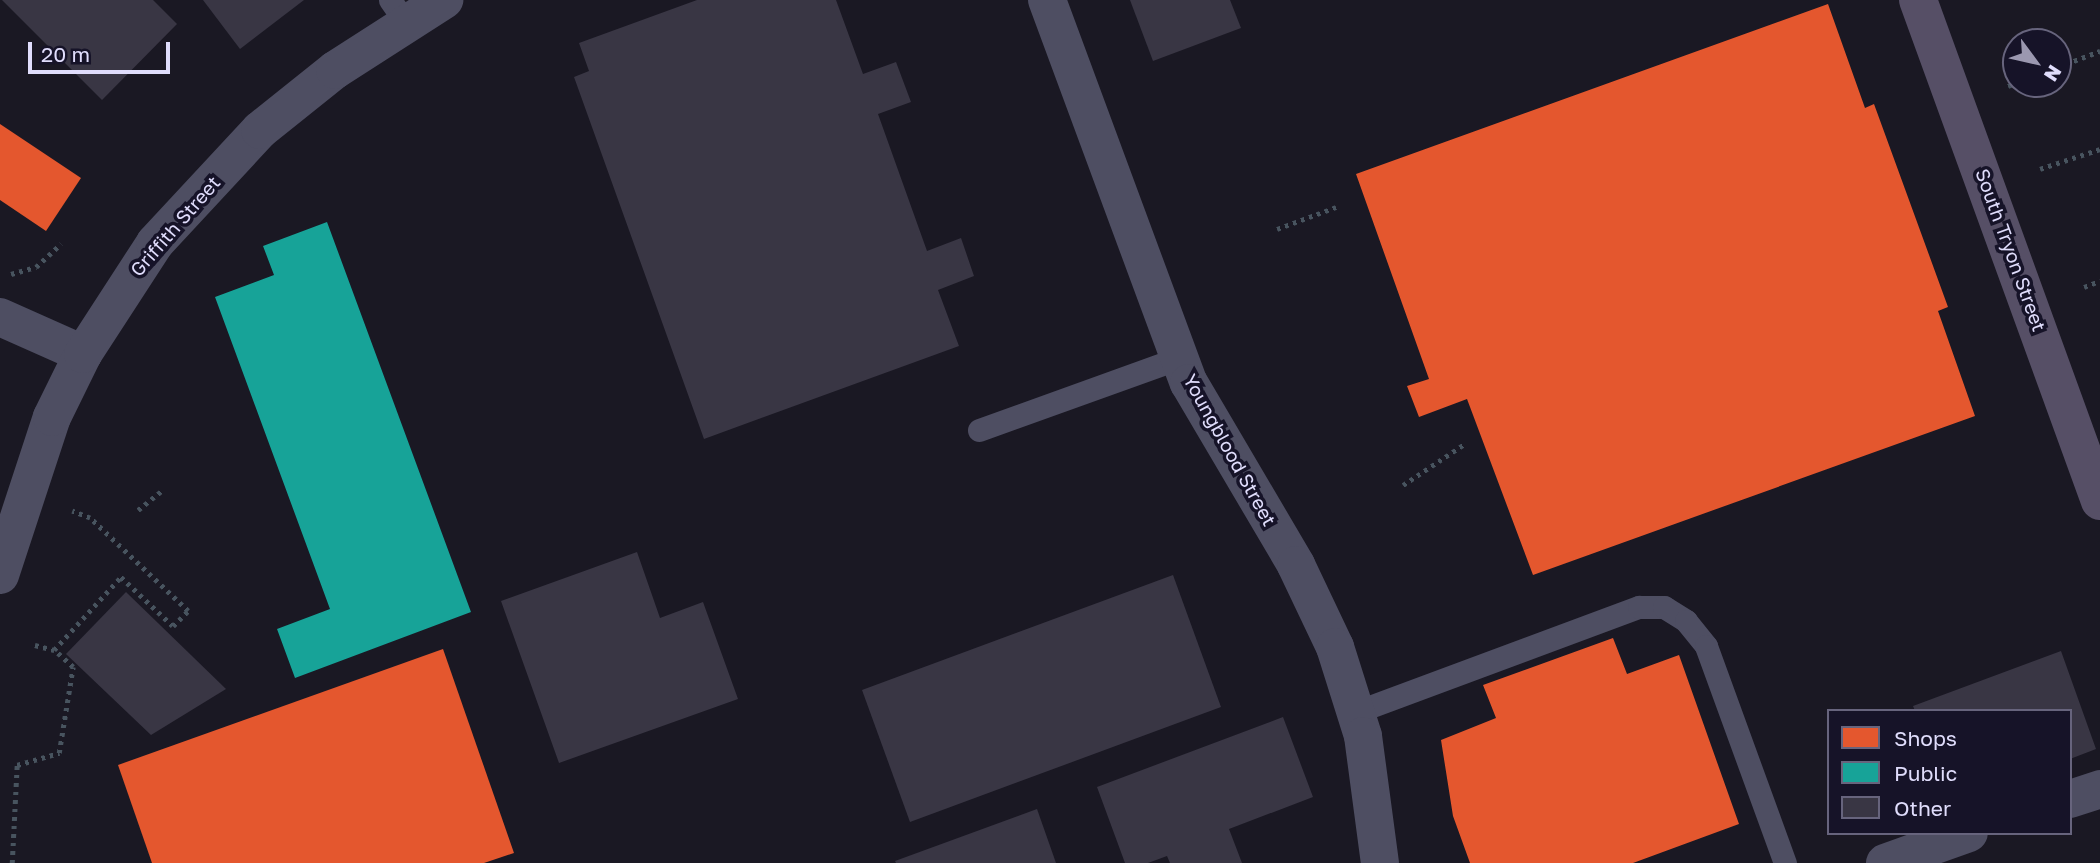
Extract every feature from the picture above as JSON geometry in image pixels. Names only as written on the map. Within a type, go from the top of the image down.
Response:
[{"type":"main road","name":"South Tryon Street","points":[[1917,0],[2093,460],[2100,501]]},
{"type":"street","name":"Griffith Street","points":[[0,575],[41,448],[83,354],[155,243],[260,130],[335,70],[398,12],[444,0]]},
{"type":"street","name":"Youngblood Street","points":[[1046,0],[1179,358],[1216,432],[1296,565],[1335,647],[1356,712],[1371,781],[1380,863]]},
{"type":"street","points":[[0,317],[83,354]]},
{"type":"street","points":[[2072,798],[2100,789]]},
{"type":"street","points":[[1885,863],[1963,835]]},
{"type":"lane","points":[[979,430],[1179,358]]},
{"type":"lane","points":[[1356,712],[1639,607],[1664,607],[1686,621],[1706,646],[1786,863]]},
{"type":"path","points":[[2072,62],[2100,51]]},
{"type":"path","points":[[2040,169],[2100,149]]},
{"type":"path","points":[[1277,229],[1336,207]]},
{"type":"path","points":[[0,271],[13,274],[36,267],[61,244]]},
{"type":"path","points":[[2084,287],[2100,281]]},
{"type":"path","points":[[1402,485],[1463,445]]},
{"type":"path","points":[[138,510],[164,489]]},
{"type":"path","points":[[54,650],[121,577],[173,626],[188,611],[90,518],[72,510]]},
{"type":"path","points":[[12,863],[17,765],[59,753],[73,667],[54,650],[35,645]]},
{"type":"building: Shops","points":[[1828,4],[1865,108],[1874,104],[1948,307],[1938,311],[1975,416],[1533,575],[1467,399],[1419,417],[1407,386],[1429,379],[1356,174]]},
{"type":"building: Shops","points":[[0,124],[81,178],[46,231],[0,200]]},
{"type":"building: Shops","points":[[1613,638],[1627,674],[1679,655],[1739,824],[1633,863],[1470,863],[1453,816],[1441,740],[1496,718],[1483,685]]},
{"type":"building: Shops","points":[[443,649],[514,853],[484,863],[152,863],[118,765]]},
{"type":"building: Public","points":[[327,222],[471,612],[295,678],[277,629],[330,609],[215,297],[274,275],[263,246]]},
{"type":"building: Other","points":[[2,0],[153,0],[177,24],[102,100]]},
{"type":"building: Other","points":[[203,0],[304,0],[240,49]]},
{"type":"building: Other","points":[[697,0],[836,0],[863,74],[896,62],[911,102],[878,114],[927,251],[961,238],[974,276],[938,290],[959,346],[704,439],[574,77],[589,71],[579,43]]},
{"type":"building: Other","points":[[1130,0],[1230,0],[1241,28],[1153,61]]},
{"type":"building: Other","points":[[637,552],[660,618],[703,602],[738,699],[559,763],[501,601]]},
{"type":"building: Other","points":[[1173,575],[1221,707],[910,822],[862,690]]},
{"type":"building: Other","points":[[126,592],[226,689],[151,735],[66,654]]},
{"type":"building: Other","points":[[2061,651],[2096,749],[2072,758],[2072,709],[1914,709],[1913,706]]},
{"type":"building: Other","points":[[1283,717],[1313,797],[1229,829],[1242,863],[1170,863],[1167,856],[1148,863],[1125,863],[1097,787]]},
{"type":"building: Other","points":[[1037,809],[1056,863],[895,861]]}]
